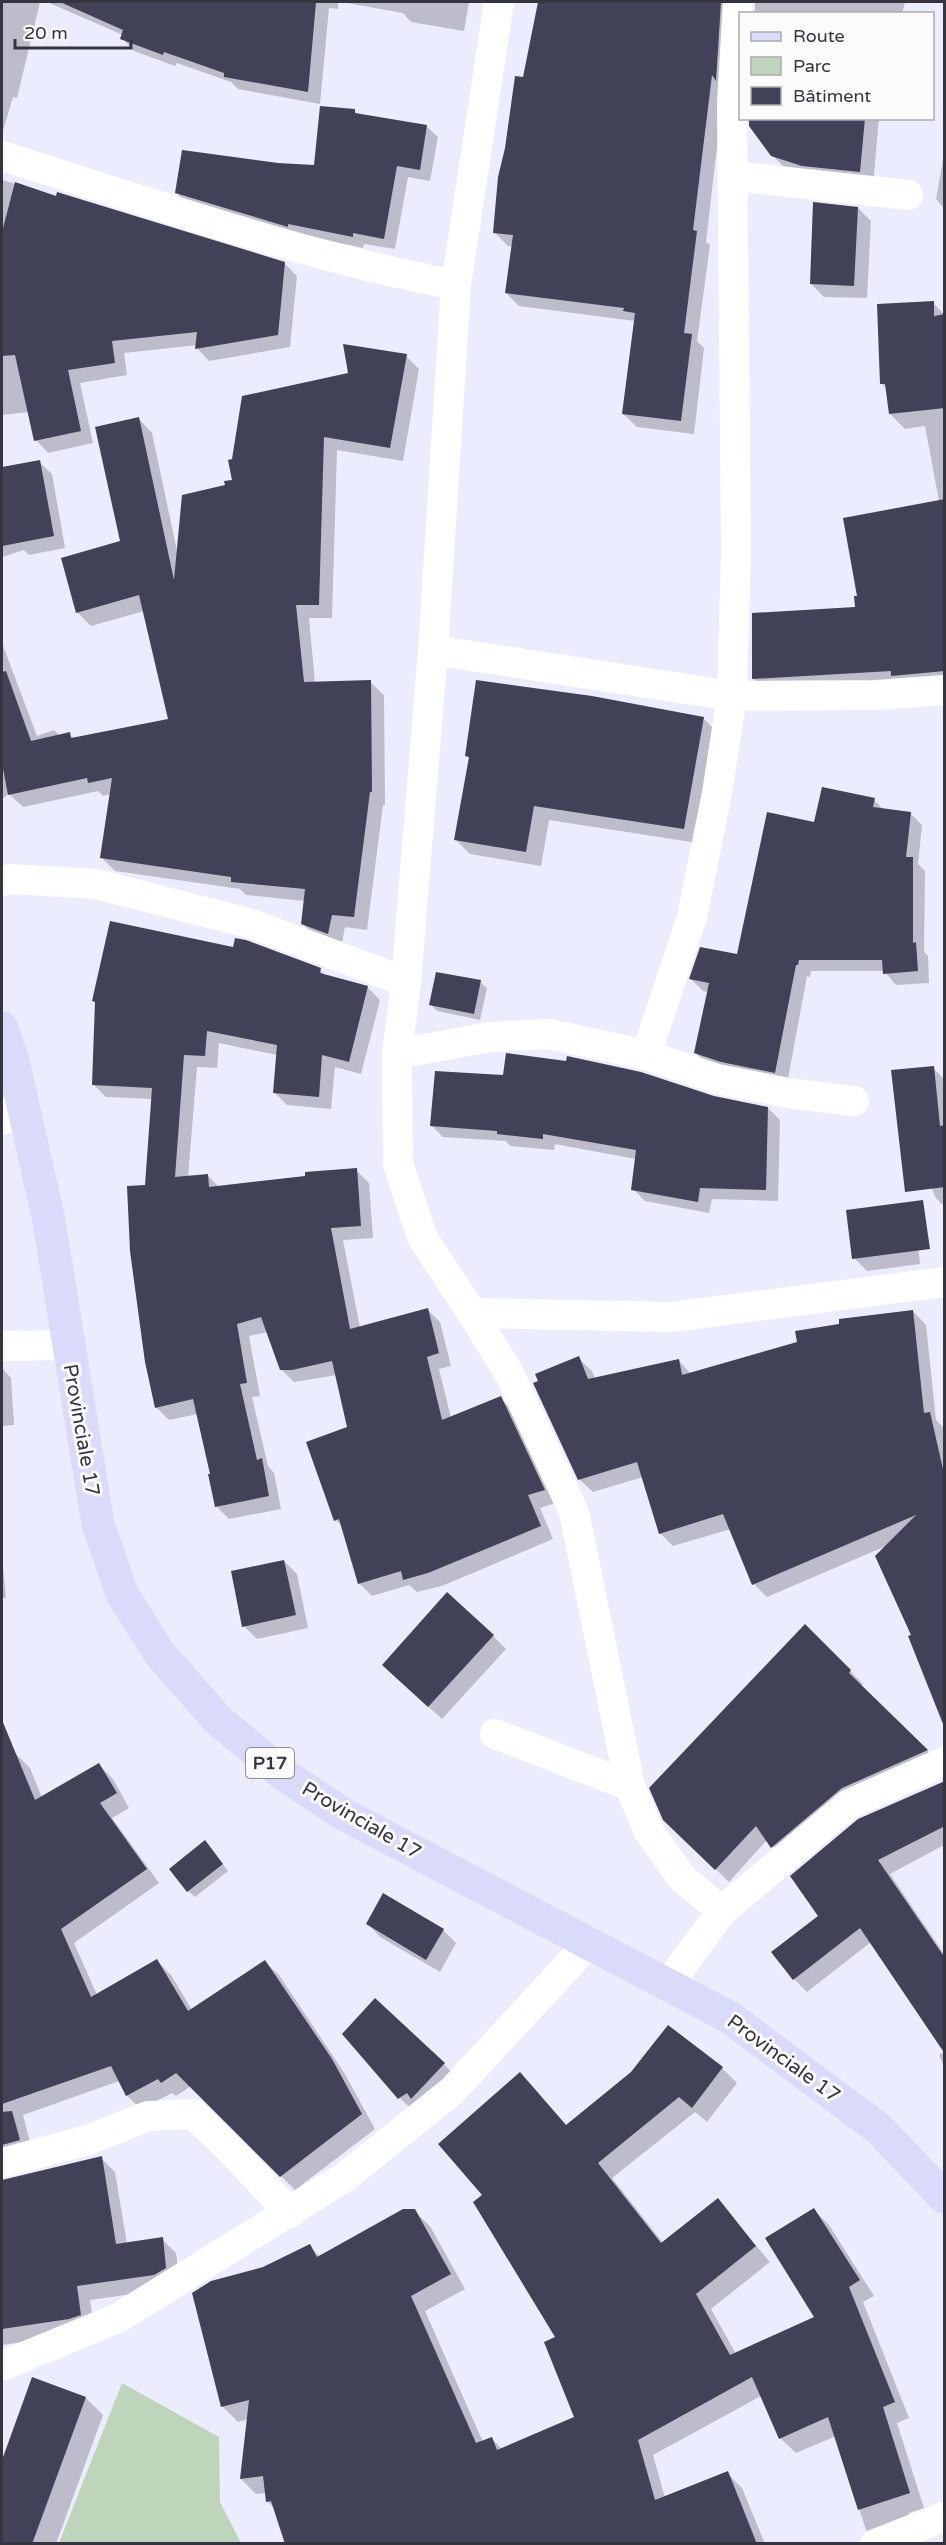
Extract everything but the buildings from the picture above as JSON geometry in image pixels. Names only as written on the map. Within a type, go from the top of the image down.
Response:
[{"type":"main road","name":"Provinciale 17","points":[[2,1028],[13,1061],[12,1111],[48,1216],[98,1524],[122,1594],[160,1654],[218,1720],[283,1774],[362,1824],[669,1983],[729,2017],[878,2128],[945,2197]]},
{"type":"street","points":[[499,2],[456,285],[433,651],[406,982],[397,1054],[398,1162],[422,1238],[510,1375],[574,1512],[630,1786],[648,1830],[682,1878],[722,1911]]},
{"type":"street","points":[[645,1055],[692,917],[717,793],[732,696],[736,553],[732,102],[738,2]]},
{"type":"street","points":[[2,156],[213,223],[406,276],[456,285]]},
{"type":"street","points":[[733,176],[908,195]]},
{"type":"street","points":[[433,651],[732,696],[876,696],[945,690]]},
{"type":"street","points":[[2,881],[11,879],[96,884],[252,924],[406,982]]},
{"type":"street","points":[[397,1054],[490,1037],[549,1034],[645,1055],[717,1079],[794,1094],[854,1101]]},
{"type":"street","points":[[472,1313],[671,1317],[945,1282]]},
{"type":"street","points":[[2,1346],[68,1345]]},
{"type":"street","points":[[495,1734],[630,1786]]},
{"type":"street","points":[[669,1983],[722,1911],[849,1804],[945,1762]]},
{"type":"street","points":[[2,2366],[118,2318],[345,2177],[452,2091],[590,1942]]},
{"type":"street","points":[[2,2163],[88,2140],[148,2116],[193,2114],[230,2149],[290,2213]]},
{"type":"street","points":[[875,2544],[945,2517]]},
{"type":"green space","points":[[122,2383],[219,2437],[220,2502],[241,2543],[59,2543]]}]
